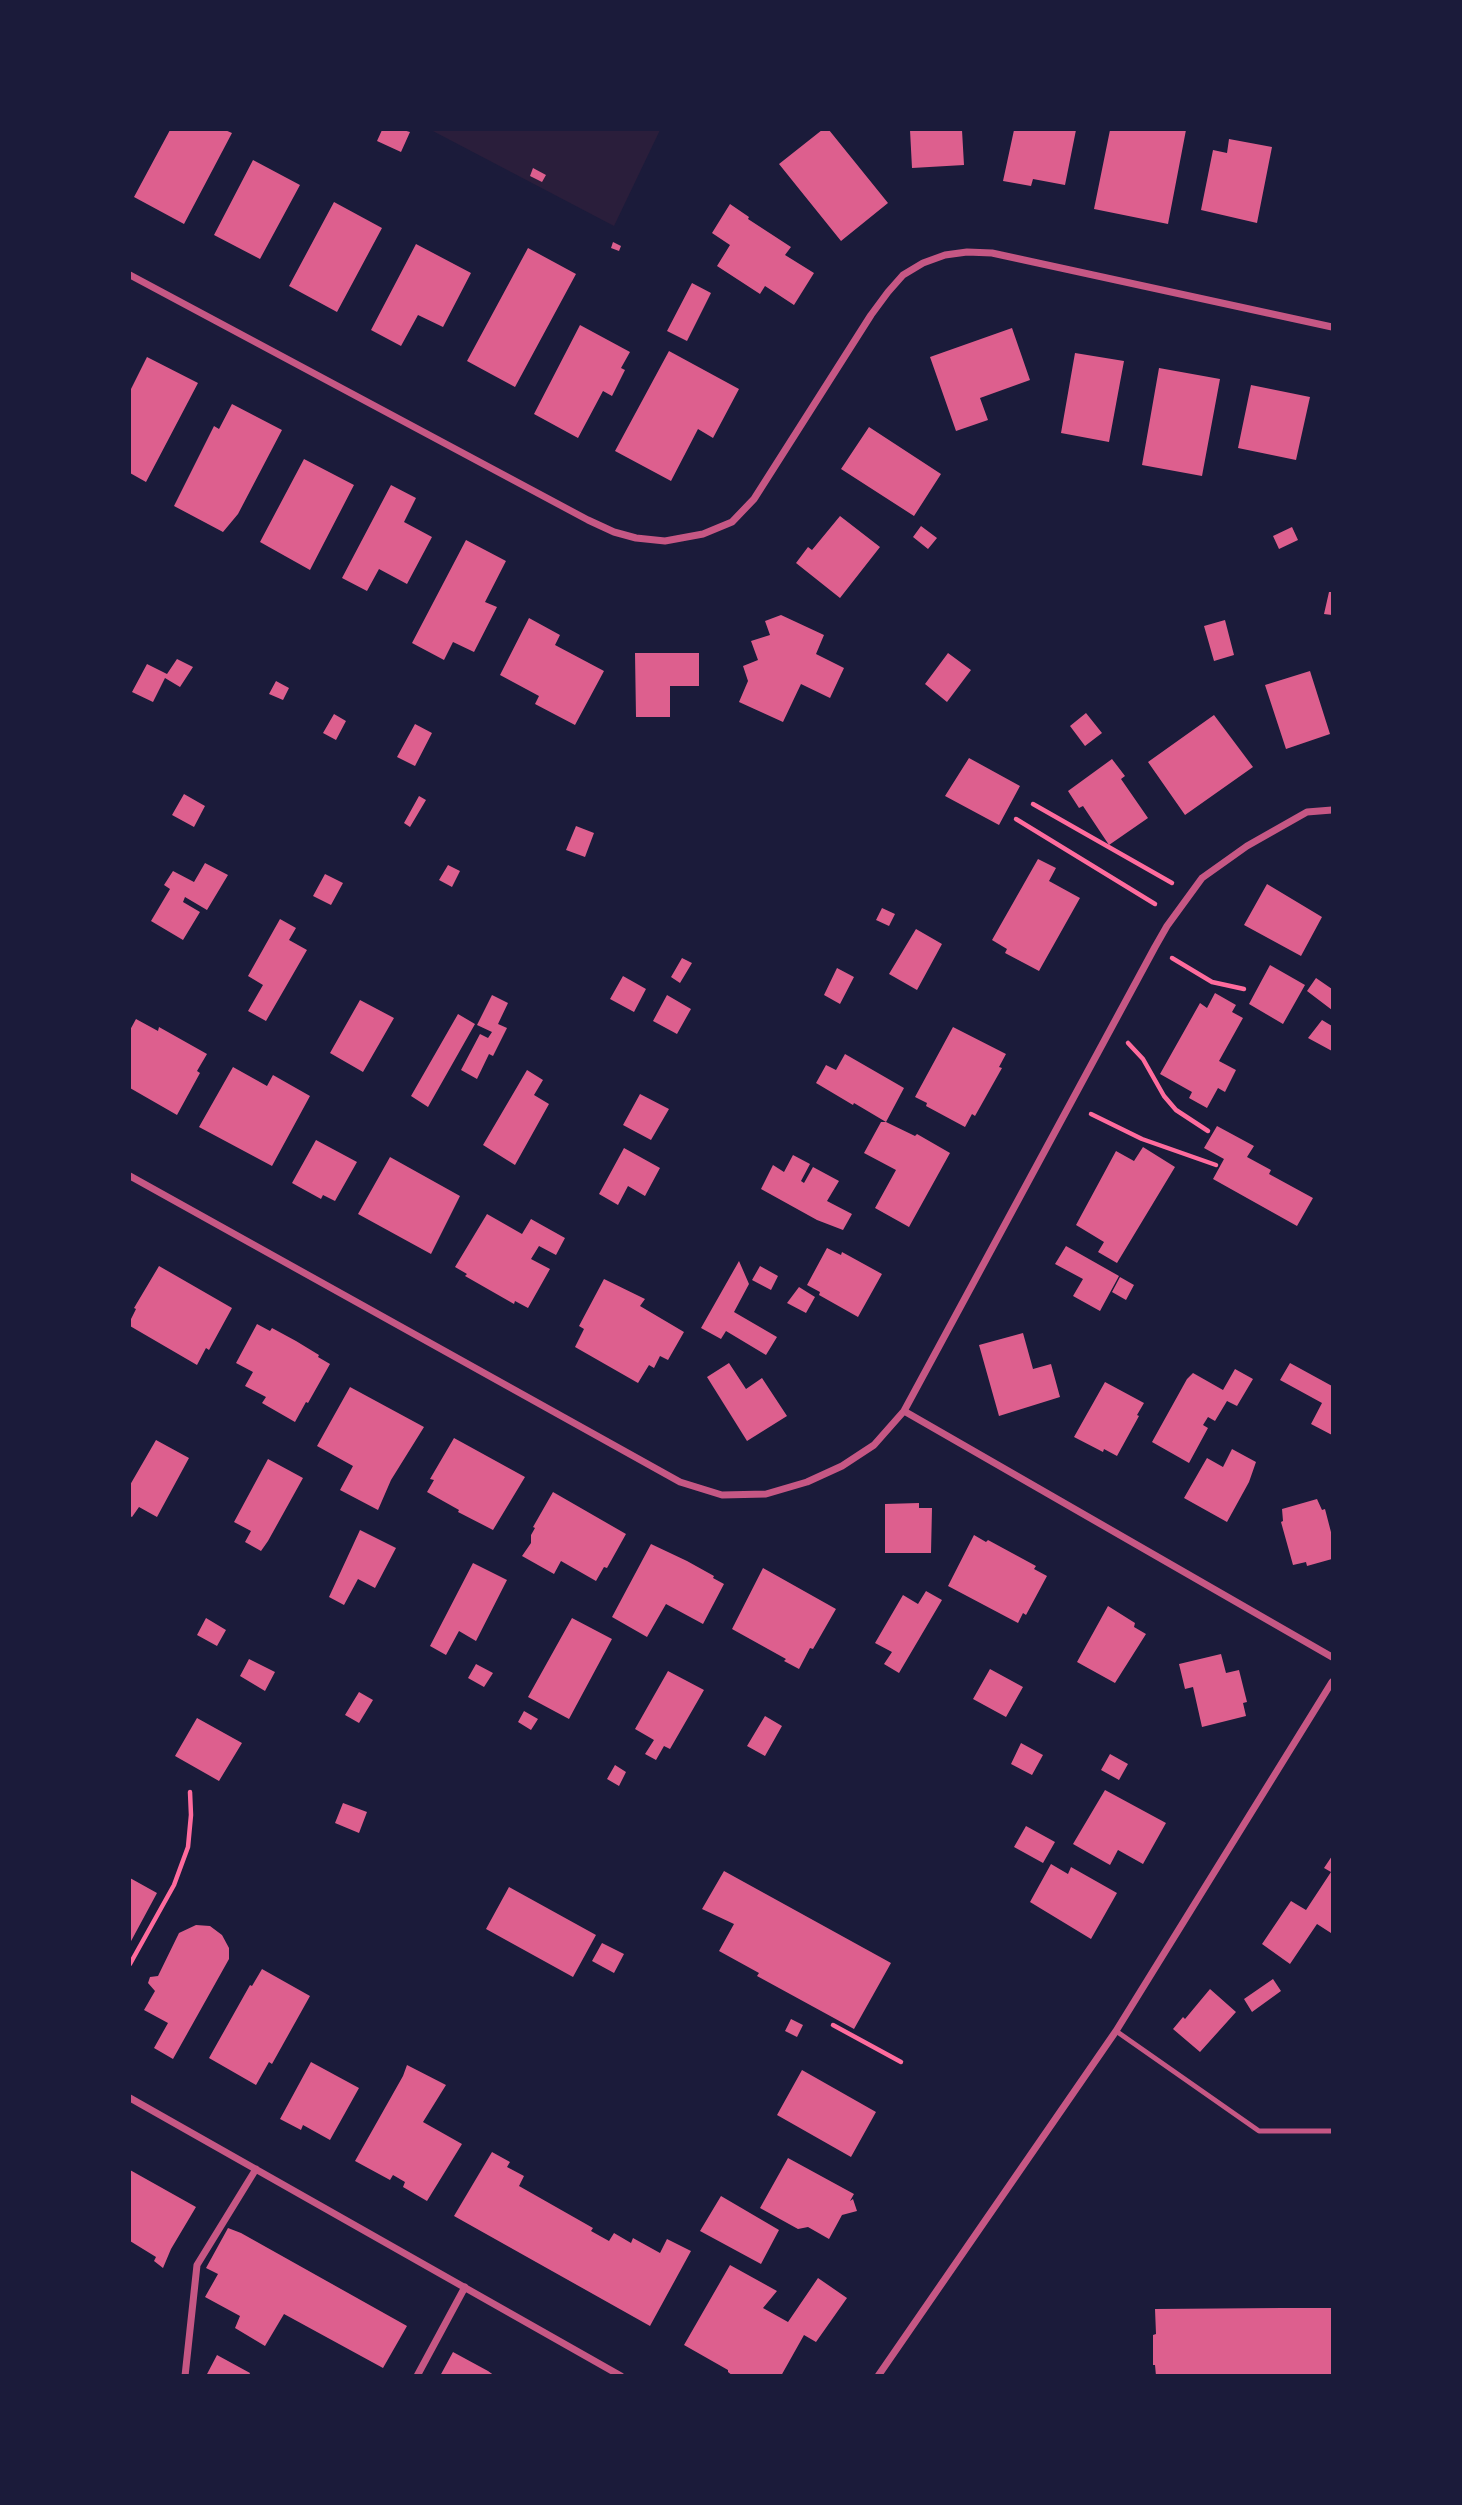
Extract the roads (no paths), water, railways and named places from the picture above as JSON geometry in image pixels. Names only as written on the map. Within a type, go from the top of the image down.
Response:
[{"type":"street","points":[[130,275],[588,520],[614,532],[664,541],[704,534],[732,522],[754,499],[888,292],[903,275],[923,263],[946,255],[992,253],[1332,327]]},
{"type":"street","points":[[130,1176],[680,1482],[722,1495],[765,1494],[807,1482],[842,1466],[874,1445],[904,1411],[1155,947],[1202,878],[1247,846],[1307,812],[1332,810]]},
{"type":"street","points":[[904,1411],[1332,1657]]},
{"type":"street","points":[[878,2375],[1116,2031],[1332,1682]]},
{"type":"street","points":[[130,2098],[621,2375]]},
{"type":"street","points":[[184,2375],[197,2265],[256,2169]]},
{"type":"street","points":[[416,2375],[465,2287]]},
{"type":"lane","points":[[1116,2031],[1259,2131],[1332,2131]]}]
